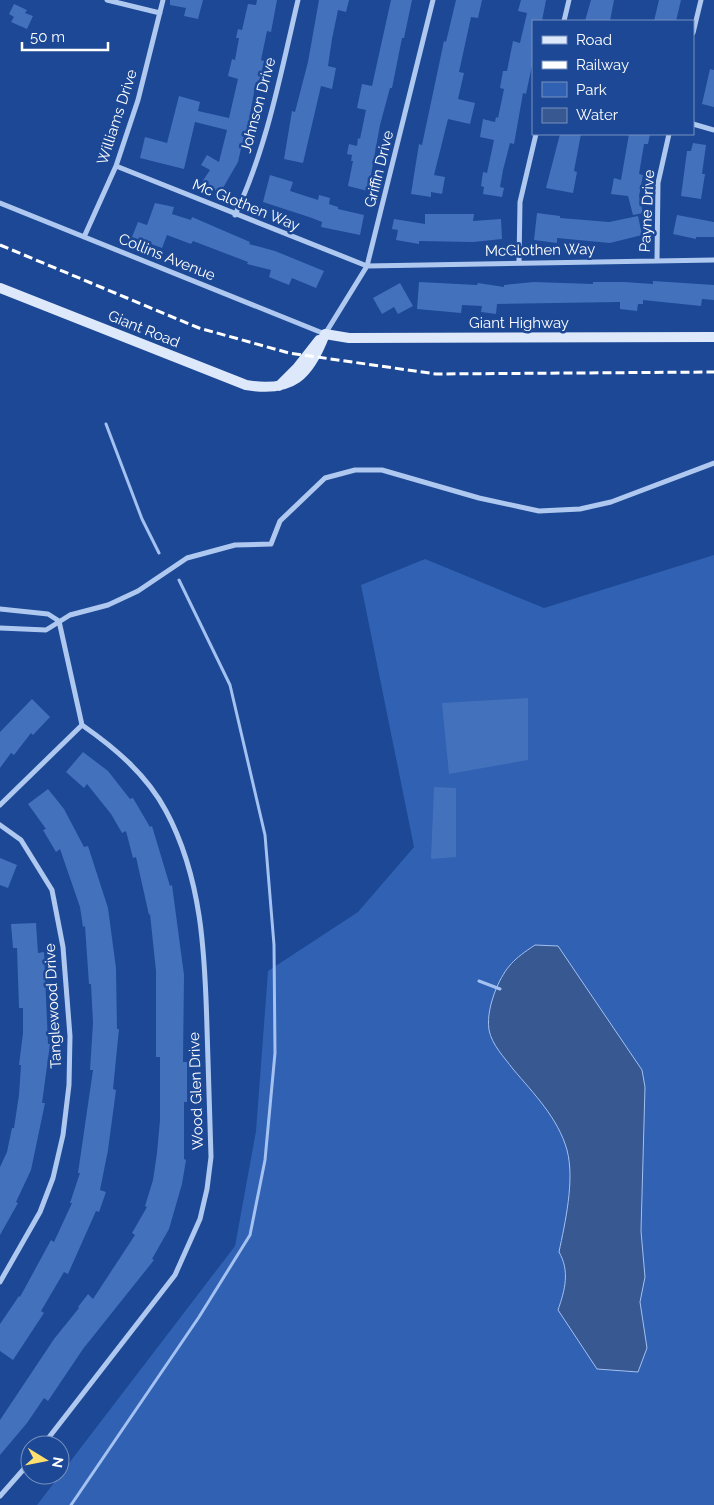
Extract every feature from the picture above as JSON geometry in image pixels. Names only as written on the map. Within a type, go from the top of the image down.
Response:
[{"type":"street","points":[[107,0],[160,13]]},
{"type":"street","name":"Williams Drive","points":[[84,237],[116,166],[138,100],[163,0]]},
{"type":"street","name":"Johnson Drive","points":[[235,215],[250,183],[298,0]]},
{"type":"street","name":"Griffin Drive","points":[[324,334],[367,266],[433,0]]},
{"type":"street","points":[[564,20],[569,0]]},
{"type":"street","points":[[694,29],[701,0]]},
{"type":"street","points":[[694,124],[714,130]]},
{"type":"street","points":[[519,262],[520,202],[536,135]]},
{"type":"street","name":"Payne Drive","points":[[656,260],[658,183],[668,135]]},
{"type":"street","name":"Mc Glothen Way","points":[[116,166],[367,266]]},
{"type":"street","name":"Collins Avenue","points":[[0,203],[324,334]]},
{"type":"street","name":"McGlothen Way","points":[[367,266],[714,260]]},
{"type":"street","name":"Giant Road","points":[[0,288],[246,385],[266,389],[291,384],[303,374],[316,357],[324,334]]},
{"type":"street","name":"Giant Highway","points":[[324,334],[349,338],[714,337]]},
{"type":"street","points":[[0,628],[46,630],[58,621],[118,601],[138,591],[186,558],[235,545],[271,544],[280,521],[325,478],[355,470],[382,470],[479,498],[539,511],[580,509],[611,502],[714,463]]},
{"type":"street","points":[[0,610],[48,614],[58,621],[82,725],[0,805]]},
{"type":"street","name":"Wood Glen Drive","points":[[51,1435],[175,1275],[200,1219],[207,1189],[211,1157],[205,956],[196,893],[183,847],[165,810],[143,778],[110,745],[82,725]]},
{"type":"street","name":"Tanglewood Drive","points":[[0,825],[21,840],[52,890],[63,947],[70,1036],[67,1101],[63,1135],[52,1178],[40,1212],[0,1282]]},
{"type":"street","points":[[0,1496],[20,1473]]},
{"type":"green space","points":[[714,555],[714,1505],[37,1505],[52,1485],[70,1485],[70,1462],[235,1246],[256,1131],[268,971],[358,912],[414,847],[361,585],[425,559],[544,608]]},
{"type":"water","points":[[535,945],[558,946],[642,1070],[645,1087],[641,1231],[645,1277],[640,1302],[647,1348],[638,1372],[597,1369],[558,1310],[565,1281],[564,1266],[559,1252],[570,1188],[567,1150],[558,1127],[537,1097],[499,1051],[489,1030],[490,1009],[503,974],[511,964]]},
{"type":"building","points":[[170,0],[203,0],[198,19],[184,16],[186,8],[170,5]]},
{"type":"building","points":[[257,0],[277,0],[271,32],[267,31],[261,60],[264,61],[259,83],[256,82],[249,119],[253,120],[249,136],[244,135],[238,162],[220,193],[202,182],[210,170],[201,165],[207,155],[219,162],[227,130],[195,122],[184,169],[140,158],[145,137],[167,143],[179,96],[200,102],[198,111],[229,118],[238,79],[228,76],[232,59],[235,60],[239,38],[236,38],[238,29],[242,30],[248,4],[256,5]]},
{"type":"building","points":[[319,0],[349,0],[346,12],[338,10],[328,66],[336,68],[332,89],[321,86],[303,163],[284,159],[292,111],[295,112],[308,62]]},
{"type":"building","points":[[391,0],[412,0],[392,88],[390,88],[380,125],[368,191],[348,186],[353,161],[351,161],[352,155],[347,154],[349,144],[357,146],[358,138],[360,139],[366,110],[357,108],[362,84],[372,86]]},
{"type":"building","points":[[456,0],[482,0],[478,18],[471,17],[459,72],[464,73],[458,99],[475,103],[470,124],[448,119],[434,175],[445,177],[442,194],[431,192],[431,197],[411,194],[419,144],[422,145],[444,41],[446,42]]},
{"type":"building","points":[[521,0],[546,0],[542,20],[532,20],[532,66],[526,94],[523,93],[514,144],[510,143],[503,170],[500,187],[504,188],[502,197],[483,194],[484,187],[481,186],[483,172],[487,173],[494,140],[480,137],[483,119],[495,122],[496,117],[498,118],[504,89],[500,88],[503,71],[507,71],[513,41],[520,43],[527,13],[518,11]]},
{"type":"building","points":[[591,0],[614,0],[610,20],[585,20]]},
{"type":"building","points":[[659,0],[681,0],[676,20],[654,20]]},
{"type":"building","points":[[14,4],[27,10],[25,13],[33,16],[27,29],[11,22],[14,17],[9,14]]},
{"type":"building","points":[[710,69],[714,70],[714,107],[702,104]]},
{"type":"building","points":[[560,135],[581,135],[574,171],[577,172],[573,193],[546,188]]},
{"type":"building","points":[[629,135],[650,135],[648,144],[644,144],[639,174],[643,175],[639,196],[643,213],[633,215],[628,196],[611,194],[614,178],[621,180]]},
{"type":"building","points":[[693,143],[706,145],[702,174],[705,174],[701,199],[681,196],[687,151],[691,151]]},
{"type":"building","points":[[270,175],[293,182],[290,191],[318,200],[319,195],[330,198],[329,204],[338,207],[338,209],[364,215],[360,235],[321,227],[322,222],[263,202]]},
{"type":"building","points":[[155,203],[174,207],[172,214],[191,220],[192,217],[250,242],[249,244],[275,251],[324,271],[316,288],[292,278],[289,285],[269,277],[271,270],[247,264],[248,262],[193,241],[191,244],[167,235],[162,248],[132,237],[138,222],[147,225]]},
{"type":"building","points":[[537,213],[560,216],[560,218],[609,222],[638,216],[642,235],[610,243],[557,238],[557,243],[534,240]]},
{"type":"building","points":[[425,214],[474,214],[473,221],[501,219],[502,239],[473,242],[419,241],[419,244],[396,240],[398,230],[392,229],[394,219],[425,224]]},
{"type":"building","points":[[677,215],[714,222],[714,237],[696,237],[696,239],[673,234]]},
{"type":"building","points":[[653,281],[714,285],[714,300],[702,299],[701,306],[643,300],[643,304],[638,304],[637,311],[620,309],[620,302],[497,304],[496,314],[481,312],[482,306],[462,305],[461,313],[417,309],[419,282],[477,285],[478,283],[504,287],[504,285],[534,282],[593,284],[593,282],[624,282],[653,284]]},
{"type":"building","points":[[400,283],[413,306],[398,314],[394,307],[382,314],[373,298]]},
{"type":"building","points":[[528,698],[528,760],[449,774],[442,703]]},
{"type":"building","points":[[32,699],[50,717],[33,735],[31,733],[14,755],[11,753],[0,768],[0,732]]},
{"type":"building","points":[[83,752],[108,771],[130,799],[133,798],[150,827],[152,826],[170,886],[172,885],[184,975],[183,1062],[187,1062],[187,1102],[184,1102],[184,1159],[186,1160],[182,1184],[169,1229],[152,1259],[154,1260],[83,1349],[48,1401],[44,1398],[27,1423],[0,1455],[0,1420],[54,1339],[88,1294],[93,1299],[135,1235],[132,1233],[147,1207],[145,1206],[153,1180],[157,1153],[160,1120],[160,1057],[156,1057],[156,971],[150,914],[136,857],[133,858],[126,831],[122,833],[111,814],[87,784],[84,788],[66,772]]},
{"type":"building","points":[[434,787],[456,788],[456,857],[431,859]]},
{"type":"building","points":[[48,789],[64,809],[84,847],[88,846],[108,908],[116,968],[117,1029],[119,1029],[113,1089],[116,1090],[108,1150],[100,1190],[106,1192],[99,1212],[96,1211],[68,1274],[64,1272],[41,1311],[44,1313],[13,1360],[0,1351],[0,1324],[20,1297],[51,1240],[54,1242],[72,1203],[70,1203],[80,1173],[78,1173],[93,1070],[90,1070],[93,1023],[85,926],[83,927],[80,907],[60,849],[56,852],[43,830],[46,829],[28,804]]},
{"type":"building","points":[[0,858],[17,865],[8,888],[0,885]]},
{"type":"building","points":[[36,923],[38,953],[44,952],[48,1044],[50,1044],[42,1103],[45,1103],[31,1170],[16,1202],[18,1203],[0,1235],[0,1167],[7,1152],[12,1128],[14,1128],[19,1095],[21,1065],[19,1065],[23,1033],[23,1008],[19,1008],[17,948],[13,948],[11,924]]},
{"type":"waterway","points":[[106,424],[142,519],[159,553]]},
{"type":"waterway","points":[[71,1505],[199,1317],[250,1235],[265,1160],[275,1053],[274,945],[265,835],[230,685],[179,580]]},
{"type":"waterway","points":[[479,981],[500,989]]},
{"type":"railway","points":[[0,245],[199,328],[289,353],[436,374],[714,372]]}]
